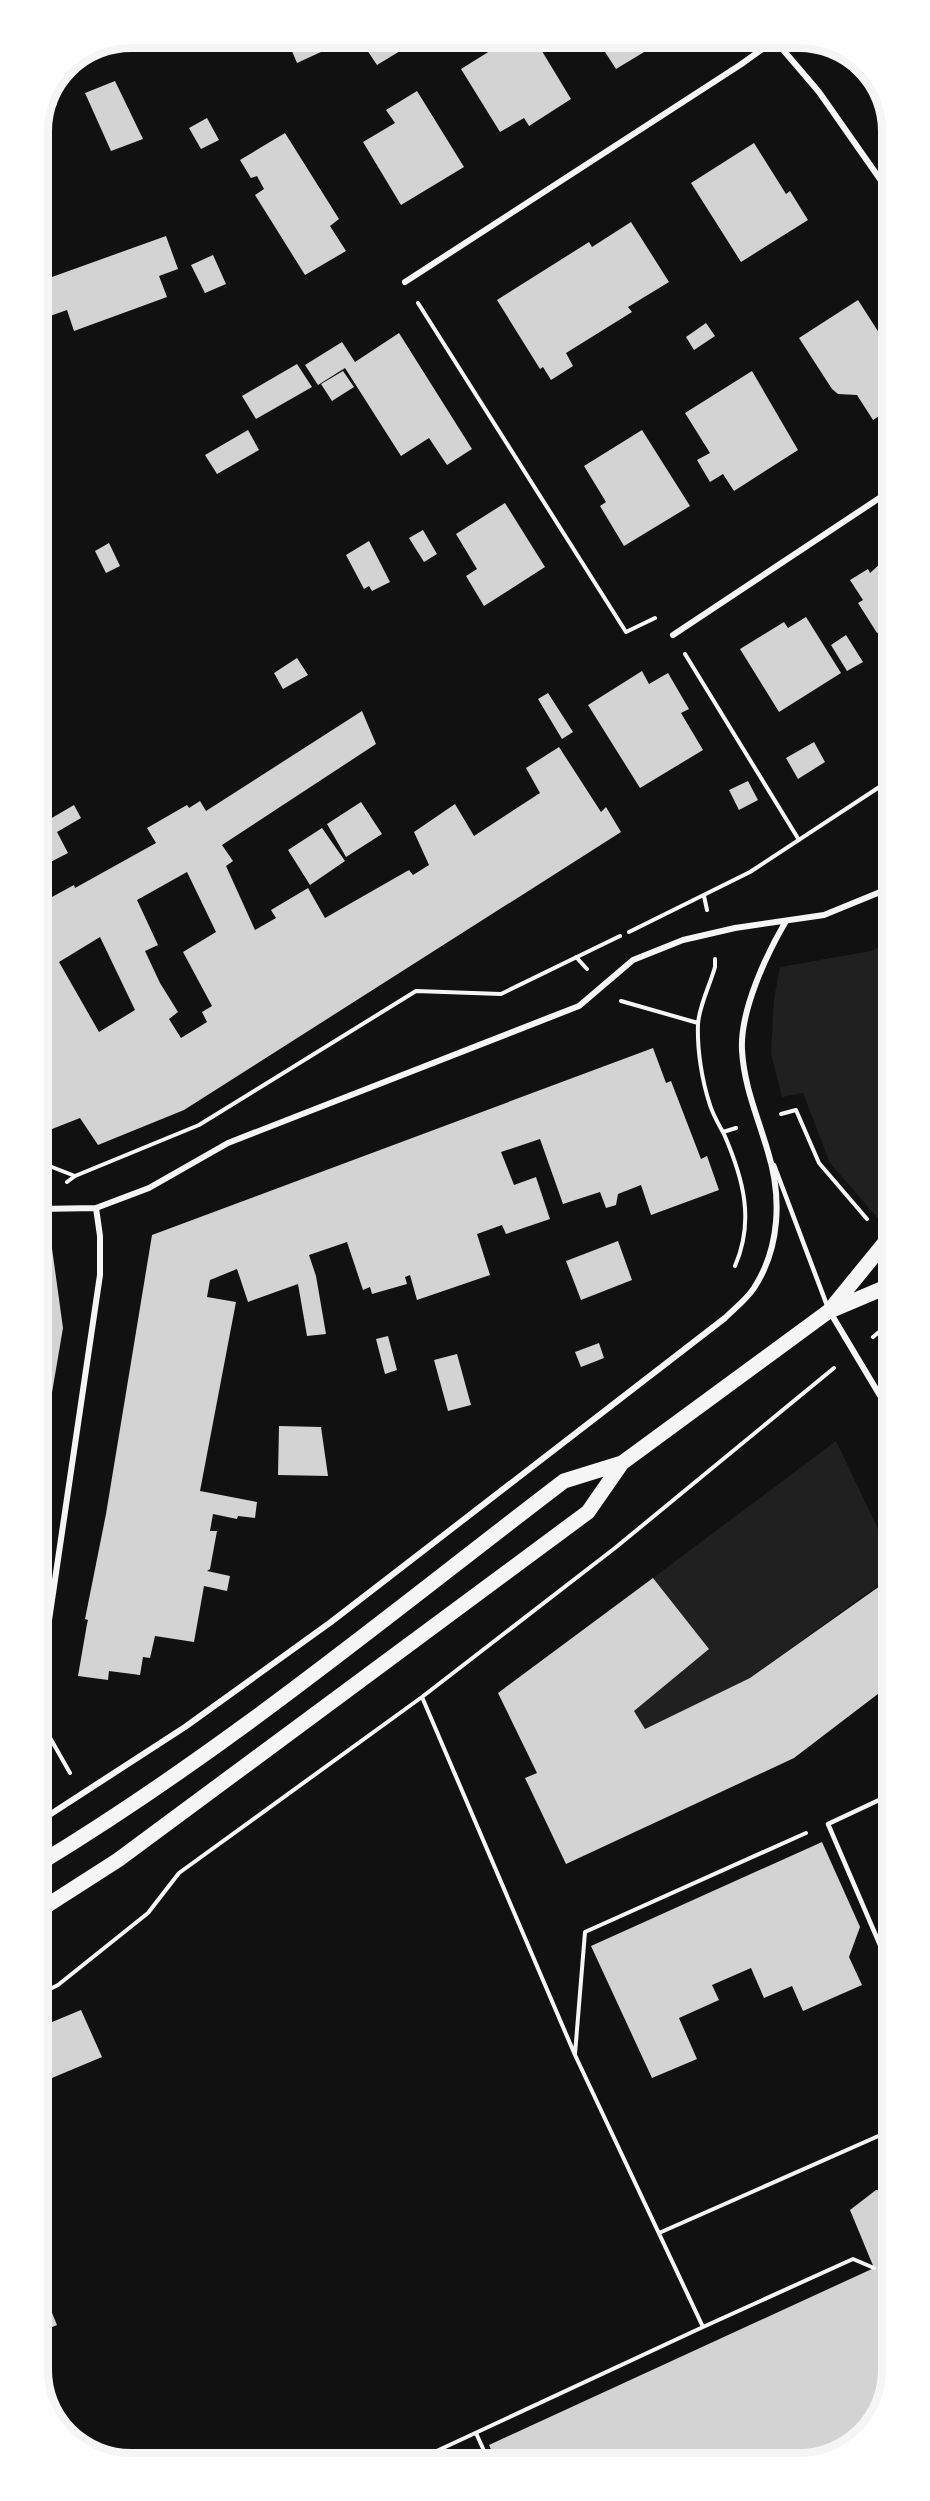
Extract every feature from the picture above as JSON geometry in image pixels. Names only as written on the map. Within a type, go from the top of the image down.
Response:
[{"type":"main road","points":[[830,1311],[882,1245]]},
{"type":"main road","points":[[48,1858],[203,1758],[564,1481],[622,1462],[830,1311],[882,1289]]},
{"type":"main road","points":[[48,1905],[118,1860],[588,1512],[622,1462]]},
{"type":"street","points":[[405,282],[720,78],[762,48]]},
{"type":"street","points":[[782,48],[819,92],[882,182]]},
{"type":"street","points":[[673,635],[882,496]]},
{"type":"street","points":[[48,1209],[96,1208],[149,1188],[228,1143],[579,1006],[633,960],[683,940],[712,932],[824,915],[882,891]]},
{"type":"street","points":[[48,1816],[185,1727],[331,1622],[725,1318],[753,1290],[768,1259],[777,1224],[776,1183],[768,1150],[748,1094],[742,1048],[750,999],[770,948],[786,921]]},
{"type":"street","points":[[48,1625],[100,1275],[100,1236],[96,1208]]},
{"type":"street","points":[[830,1311],[882,1399]]},
{"type":"lane","points":[[768,1150],[830,1311]]},
{"type":"lane","points":[[882,1799],[828,1824],[882,1950]]},
{"type":"path","points":[[405,282],[626,632],[661,615],[799,840]]},
{"type":"path","points":[[66,1183],[75,1176],[199,1125],[416,991],[501,994],[704,896],[750,873],[882,785]]},
{"type":"path","points":[[704,896],[712,932],[715,967],[698,1023],[705,1084],[710,1107],[723,1132],[744,1188],[747,1220],[742,1249],[734,1269]]},
{"type":"path","points":[[576,957],[602,985],[622,1002],[698,1023]]},
{"type":"path","points":[[723,1132],[796,1110],[819,1163],[882,1231]]},
{"type":"path","points":[[48,1166],[75,1176]]},
{"type":"path","points":[[48,1990],[58,1985],[148,1913],[179,1873],[423,1697],[615,1548],[854,1352]]},
{"type":"path","points":[[423,1697],[575,2055],[704,2327]]},
{"type":"path","points":[[48,1734],[72,1776]]},
{"type":"path","points":[[64,1781],[81,1770]]},
{"type":"path","points":[[575,2055],[585,1932],[828,1824]]},
{"type":"path","points":[[659,2233],[882,2134]]},
{"type":"path","points":[[433,2453],[853,2259],[874,2268]]},
{"type":"path","points":[[476,2433],[485,2453]]},
{"type":"shaded area","points":[[882,945],[882,1223],[830,1163],[803,1093],[782,1097],[771,1054],[774,999],[780,967],[871,951]]},
{"type":"shaded area","points":[[836,1441],[882,1537],[882,1583],[750,1678],[645,1729],[634,1711],[709,1649],[653,1578]]},
{"type":"building","points":[[291,48],[319,48],[321,52],[297,63]]},
{"type":"building","points":[[366,48],[405,48],[377,65]]},
{"type":"building","points":[[495,48],[540,48],[571,99],[529,126],[524,118],[500,132],[461,69]]},
{"type":"building","points":[[602,48],[651,48],[616,69]]},
{"type":"building","points":[[115,81],[143,139],[111,151],[85,93]]},
{"type":"building","points":[[417,91],[464,167],[401,205],[363,142],[395,123],[386,110]]},
{"type":"building","points":[[207,118],[219,140],[201,149],[189,128]]},
{"type":"building","points":[[285,133],[339,219],[330,226],[346,251],[305,275],[255,195],[264,189],[257,176],[251,178],[240,160]]},
{"type":"building","points":[[754,143],[786,194],[790,191],[808,220],[741,262],[691,183]]},
{"type":"building","points":[[631,222],[669,282],[628,307],[632,312],[566,353],[573,366],[551,380],[543,367],[540,369],[497,300],[589,242],[592,247]]},
{"type":"building","points":[[166,236],[178,269],[159,276],[167,297],[74,331],[67,310],[50,316],[48,278]]},
{"type":"building","points":[[213,255],[226,284],[205,293],[191,265]]},
{"type":"building","points":[[858,300],[882,338],[882,414],[873,420],[857,395],[838,394],[832,389],[799,338]]},
{"type":"building","points":[[706,323],[715,336],[694,350],[686,337]]},
{"type":"building","points":[[399,333],[472,449],[447,465],[429,438],[401,456],[345,368],[318,385],[305,365],[342,342],[355,362]]},
{"type":"building","points":[[297,364],[312,387],[256,419],[242,396]]},
{"type":"building","points":[[343,371],[354,387],[332,401],[321,384]]},
{"type":"building","points":[[752,371],[798,450],[734,491],[723,474],[710,482],[697,460],[710,453],[685,413]]},
{"type":"building","points":[[248,430],[259,450],[217,474],[205,455]]},
{"type":"building","points":[[642,430],[690,506],[624,546],[600,506],[606,502],[584,466]]},
{"type":"building","points":[[505,503],[545,567],[484,606],[466,576],[477,569],[456,534]]},
{"type":"building","points":[[423,530],[437,554],[424,562],[409,538]]},
{"type":"building","points":[[369,541],[390,582],[372,591],[369,586],[364,589],[346,555]]},
{"type":"building","points":[[109,543],[120,566],[106,573],[95,551]]},
{"type":"building","points":[[882,562],[882,630],[877,633],[858,603],[863,600],[850,580],[868,569],[870,573]]},
{"type":"building","points":[[806,617],[841,673],[779,712],[740,649],[784,622],[788,628]]},
{"type":"building","points":[[846,635],[863,662],[847,671],[831,645]]},
{"type":"building","points":[[297,658],[308,675],[283,689],[274,673]]},
{"type":"building","points":[[642,671],[649,684],[668,673],[689,709],[681,713],[703,750],[640,788],[588,705]]},
{"type":"building","points":[[548,693],[573,732],[562,739],[538,699]]},
{"type":"building","points":[[362,711],[376,744],[222,845],[233,861],[226,866],[255,930],[276,918],[271,910],[308,888],[325,918],[409,870],[413,875],[429,865],[414,832],[455,804],[474,836],[540,793],[526,768],[559,747],[601,812],[606,807],[621,832],[184,1110],[98,1145],[80,1118],[48,1131],[48,899],[74,885],[75,888],[156,843],[147,828],[187,805],[189,808],[200,801],[206,811]],"holes":[[[187,872],[216,932],[183,952],[212,1006],[202,1012],[207,1022],[181,1038],[169,1019],[178,1012],[160,983],[145,951],[158,945],[137,900]],[[100,937],[135,1010],[99,1032],[59,962]]]},
{"type":"building","points":[[814,742],[825,762],[798,779],[786,758]]},
{"type":"building","points":[[748,781],[758,800],[739,810],[729,790]]},
{"type":"building","points":[[361,802],[382,834],[346,857],[327,824]]},
{"type":"building","points":[[74,805],[81,818],[57,832],[68,853],[48,863],[48,815],[50,819]]},
{"type":"building","points":[[322,828],[345,861],[310,885],[288,850]]},
{"type":"building","points":[[653,1048],[666,1083],[671,1081],[701,1159],[707,1156],[719,1190],[651,1215],[641,1185],[618,1194],[616,1205],[606,1208],[600,1192],[563,1204],[540,1139],[501,1152],[514,1185],[536,1177],[550,1219],[506,1234],[502,1225],[477,1234],[490,1275],[417,1300],[410,1275],[405,1277],[407,1284],[372,1294],[370,1287],[363,1290],[347,1242],[309,1255],[316,1276],[326,1334],[307,1336],[298,1284],[248,1302],[237,1269],[210,1280],[207,1297],[236,1302],[200,1491],[257,1502],[255,1518],[238,1516],[237,1519],[213,1514],[210,1531],[217,1531],[210,1569],[207,1571],[230,1576],[227,1591],[204,1586],[194,1642],[155,1636],[150,1658],[143,1657],[140,1675],[109,1671],[108,1680],[78,1676],[88,1620],[85,1619],[106,1514],[152,1235]]},
{"type":"building","points":[[51,1241],[63,1328],[48,1416],[48,1242]]},
{"type":"building","points":[[618,1241],[632,1280],[581,1300],[566,1261]]},
{"type":"building","points":[[388,1336],[397,1370],[385,1374],[376,1339]]},
{"type":"building","points":[[599,1343],[604,1358],[581,1367],[575,1352]]},
{"type":"building","points":[[457,1354],[471,1405],[448,1411],[434,1360]]},
{"type":"building","points":[[279,1426],[321,1427],[328,1476],[278,1475]]},
{"type":"building","points":[[653,1578],[709,1649],[634,1711],[645,1729],[750,1678],[882,1585],[882,1691],[794,1758],[566,1864],[525,1778],[537,1773],[498,1693]]},
{"type":"building","points":[[822,1842],[860,1927],[849,1957],[862,1985],[803,2011],[792,1986],[764,1998],[751,1968],[712,1985],[719,2000],[679,2018],[697,2059],[652,2078],[591,1946]]},
{"type":"building","points":[[81,2010],[102,2057],[48,2080],[48,2024]]},
{"type":"building","points":[[876,2190],[882,2191],[881,2380],[878,2396],[865,2420],[845,2439],[820,2450],[799,2453],[493,2453],[489,2445],[874,2268],[850,2210]]},
{"type":"building","points":[[48,2303],[57,2325],[48,2329]]}]
